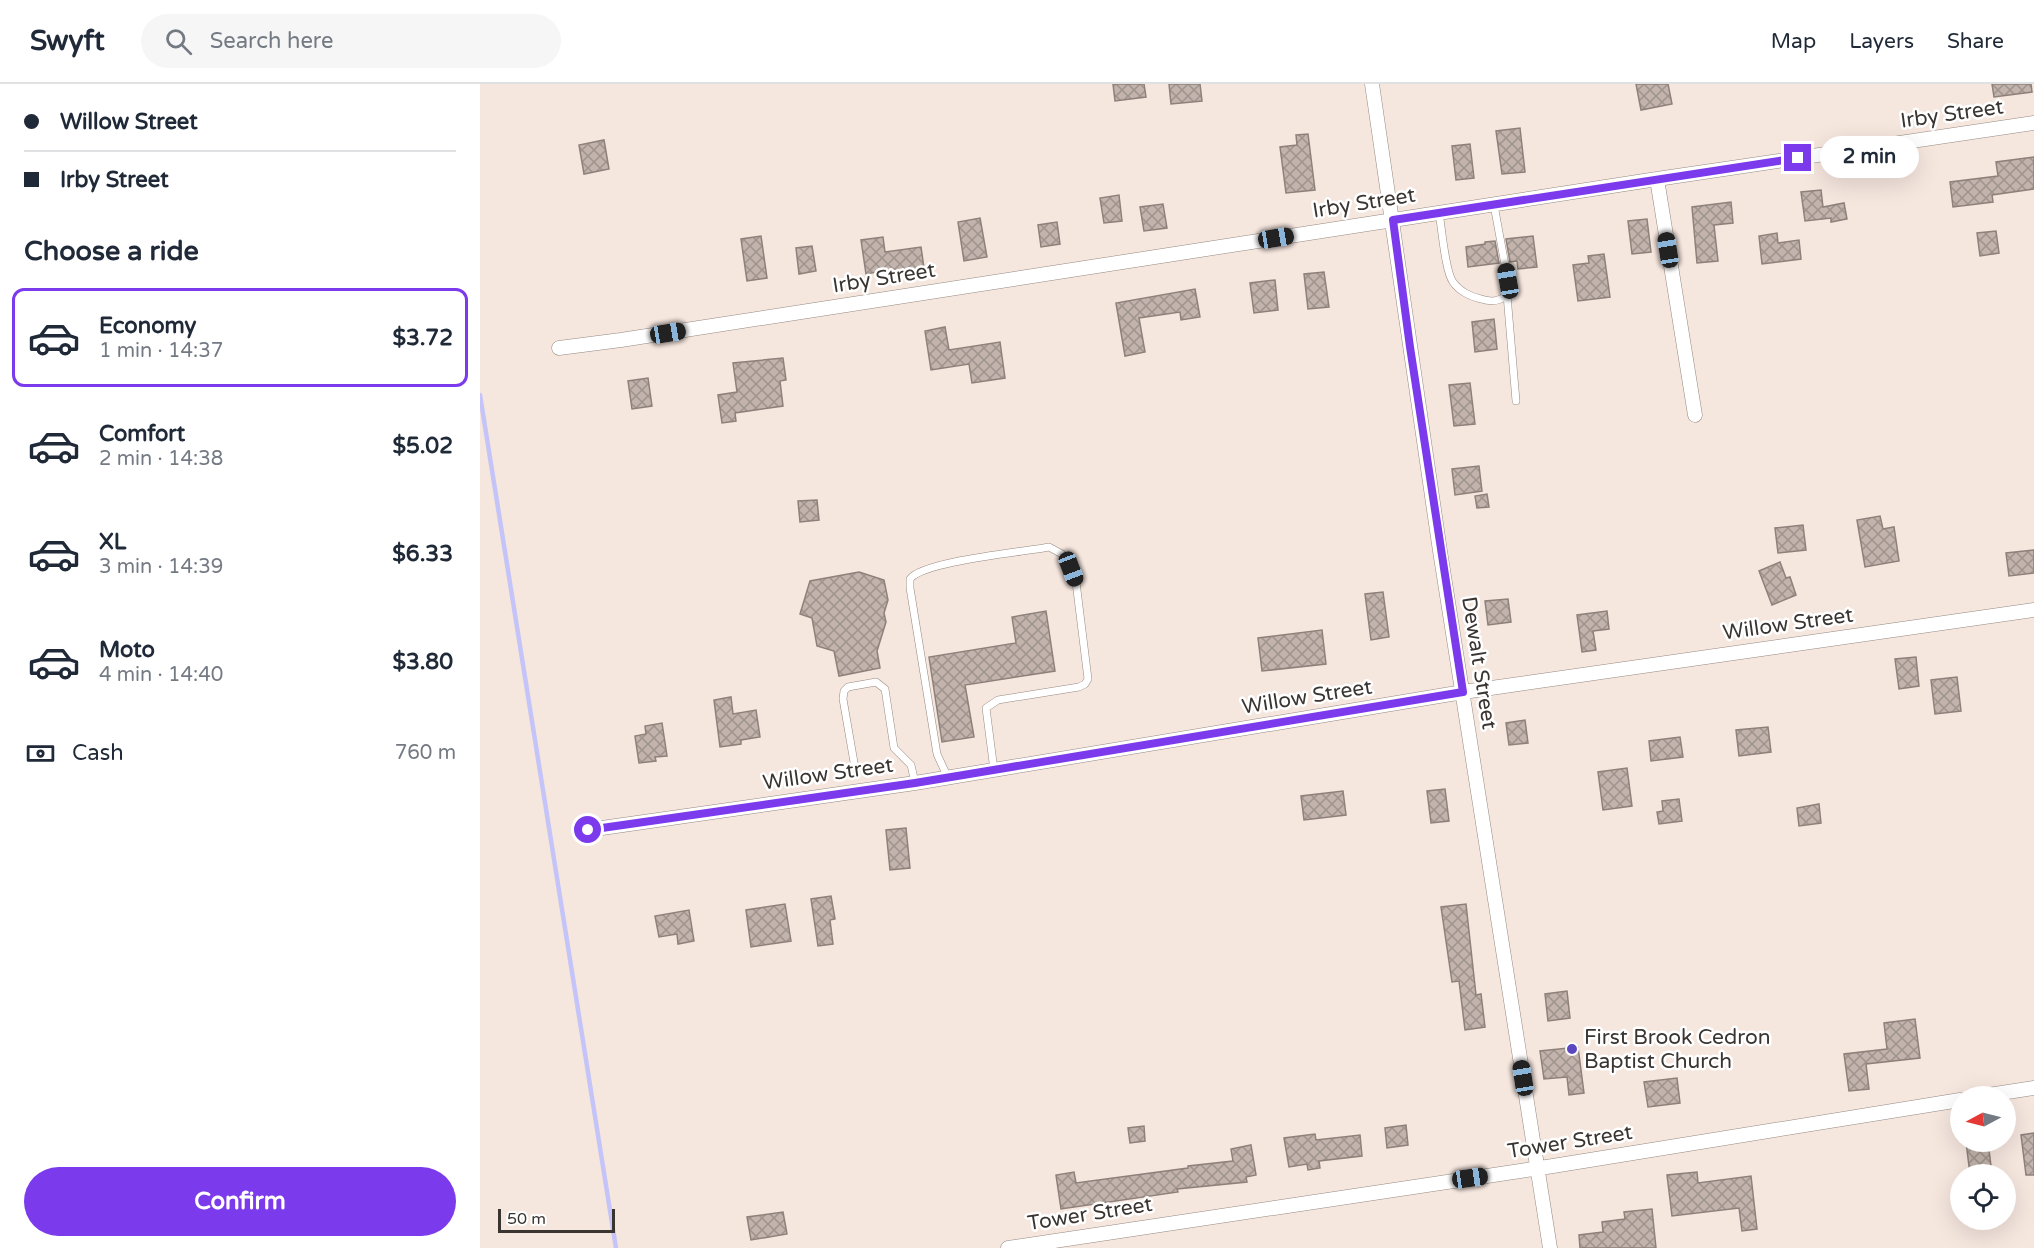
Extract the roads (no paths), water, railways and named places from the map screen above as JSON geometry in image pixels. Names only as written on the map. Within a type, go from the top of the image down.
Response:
[{"type":"street","name":"Dewalt Street","points":[[1372,84],[1410,347],[1550,1248]]},
{"type":"street","name":"Irby Street","points":[[559,348],[2034,123]]},
{"type":"street","points":[[1657,179],[1695,415]]},
{"type":"street","name":"Willow Street","points":[[588,830],[948,778],[1463,692],[2034,610]]},
{"type":"street","points":[[2016,1091],[2034,1088]]},
{"type":"street","name":"Tower Street","points":[[1008,1248],[1538,1168],[1950,1102]]},
{"type":"lane","points":[[1494,205],[1508,281],[1507,295],[1516,401]]},
{"type":"lane","points":[[1439,213],[1452,282],[1463,292],[1485,300],[1494,302],[1507,295]]},
{"type":"lane","points":[[948,778],[937,754],[910,579],[917,572],[951,564],[1049,547],[1062,554],[1076,582],[1088,679],[1079,687],[998,700],[990,704],[986,708],[994,770]]},
{"type":"lane","points":[[855,768],[843,699],[844,691],[848,687],[876,682],[885,688],[894,748],[911,765],[915,783]]},
{"type":"waterway","points":[[480,395],[616,1248]]},
{"type":"place","name":"First Brook Cedron Baptist Church","points":[[1572,1049]]}]
